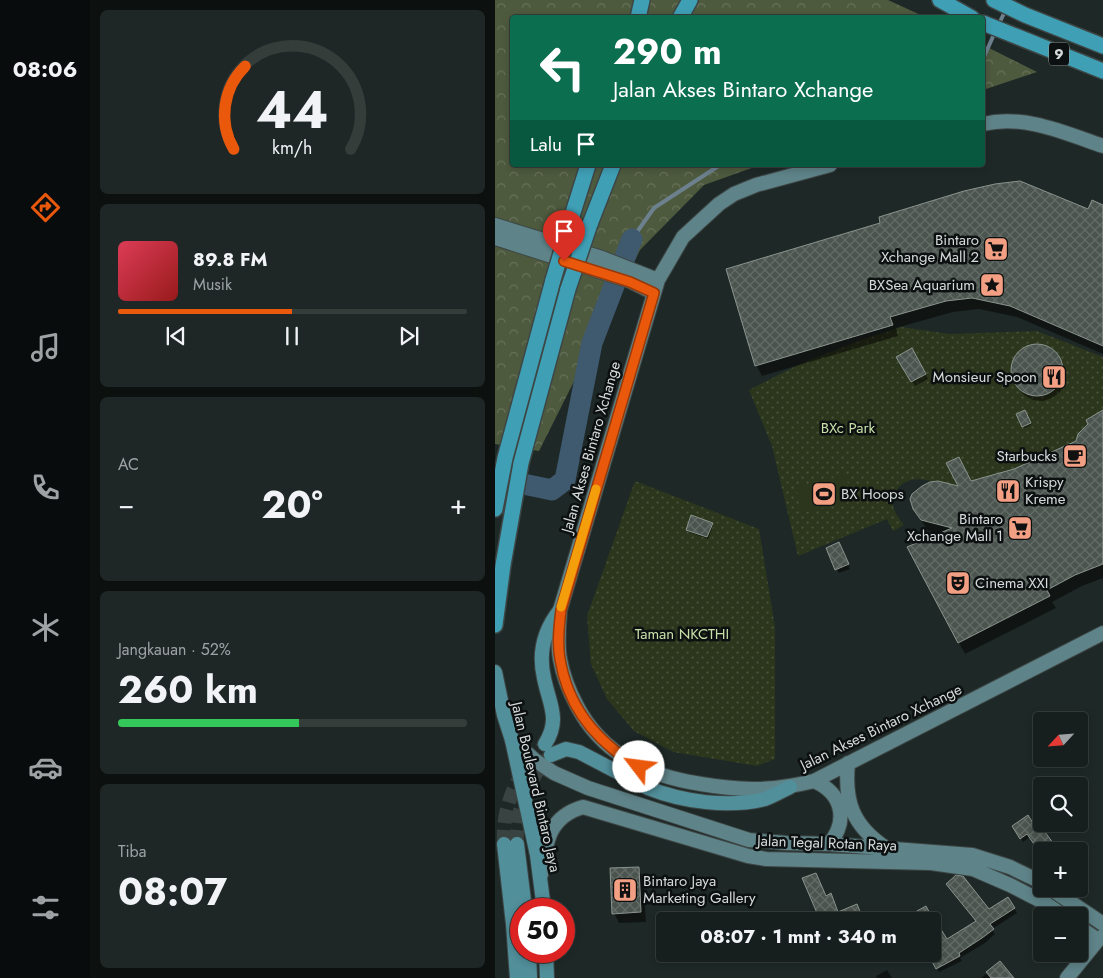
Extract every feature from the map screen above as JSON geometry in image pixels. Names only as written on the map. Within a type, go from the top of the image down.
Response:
[{"type":"highway","points":[[639,15],[642,0]]},
{"type":"highway","points":[[682,15],[690,0]]},
{"type":"highway","points":[[940,0],[967,15]]},
{"type":"highway","name":"9","points":[[994,0],[1025,15],[1103,46]]},
{"type":"highway","name":"9","points":[[985,24],[1103,72]]},
{"type":"highway","points":[[495,508],[505,458],[553,280],[571,216],[588,167]]},
{"type":"highway","points":[[495,625],[503,565],[521,463],[568,289],[612,167]]},
{"type":"main road","points":[[985,124],[1015,121],[1048,127],[1103,146]]},
{"type":"main road","name":"Jalan Akses Bintaro Xchange","points":[[823,167],[756,185],[735,194],[719,204],[683,237],[656,286],[561,610],[560,658],[569,692],[583,716],[601,740],[618,754],[639,767],[667,777],[684,782],[731,789],[752,790],[790,787],[814,781],[1103,633]]},
{"type":"main road","points":[[495,225],[602,258],[631,275],[656,286]]},
{"type":"main road","points":[[495,238],[599,272],[631,275]]},
{"type":"main road","points":[[561,610],[548,626],[542,644],[542,667],[554,718],[548,750],[579,752],[660,793],[701,802],[745,802],[766,798],[790,787]]},
{"type":"main road","name":"Jalan Boulevard Bintaro Jaya","points":[[495,672],[504,715],[512,740],[541,879],[543,898]]},
{"type":"main road","name":"Jalan Tegal Rotan Raya","points":[[512,740],[535,761],[588,788],[749,840],[829,844],[973,870],[1010,885],[1051,907]]},
{"type":"main road","points":[[848,763],[846,781],[848,799],[853,814],[862,828],[885,855]]},
{"type":"main road","points":[[814,781],[835,796],[840,812],[838,829],[829,844]]},
{"type":"main road","points":[[541,879],[544,854],[551,830],[560,819],[571,811],[583,808],[580,803],[580,792],[588,788]]},
{"type":"main road","name":"Jalan Tegal Rotan Raya","points":[[583,808],[749,856],[766,859],[885,855],[972,855],[1010,867],[1033,878]]},
{"type":"main road","points":[[512,898],[510,844],[522,898]]},
{"type":"main road","points":[[1063,897],[1103,924]]},
{"type":"main road","points":[[1067,978],[1100,938],[1088,932]]},
{"type":"main road","points":[[516,963],[517,978]]},
{"type":"main road","points":[[529,963],[530,978]]},
{"type":"main road","points":[[546,963],[547,978]]},
{"type":"green space","points":[[495,0],[888,0],[921,15],[510,15],[510,167],[754,167],[704,185],[640,250],[539,451],[495,444]]},
{"type":"green space","points":[[985,46],[1037,72],[985,89]]},
{"type":"green space","name":"BXc Park","points":[[901,327],[950,334],[1037,331],[1103,357],[1103,415],[1100,412],[1086,420],[1088,424],[1078,434],[1076,441],[1003,473],[957,485],[920,479],[905,482],[898,488],[893,498],[893,508],[904,525],[893,531],[887,519],[798,556],[772,446],[749,390],[800,364],[861,340]]},
{"type":"green space","name":"BX Hoops","points":[[846,475],[852,501],[802,513],[796,487]]},
{"type":"green space","name":"Taman NKCTHI","points":[[635,481],[759,529],[775,627],[775,759],[757,766],[673,752],[634,731],[607,699],[591,664],[587,616]]},
{"type":"building","name":"Bintaro Xchange Mall 2","points":[[1020,181],[1088,209],[1092,200],[1103,205],[1103,346],[1010,306],[972,298],[946,301],[890,317],[893,325],[755,366],[726,269],[880,223],[879,217],[964,191]]},
{"type":"building","points":[[1032,344],[1042,344],[1056,351],[1063,365],[1063,375],[1056,389],[1042,396],[1032,396],[1022,392],[1015,385],[1011,375],[1011,365],[1015,355],[1022,348]]},
{"type":"building","points":[[912,348],[926,374],[911,382],[896,357]]},
{"type":"building","points":[[1025,410],[1031,423],[1022,427],[1016,414]]},
{"type":"building","name":"Bintaro Xchange Mall 1","points":[[1103,410],[1103,564],[1075,575],[1047,590],[1050,596],[958,643],[907,547],[952,528],[921,520],[913,509],[910,499],[912,494],[930,482],[938,481],[958,486],[946,463],[959,457],[971,481],[1014,469],[1076,441],[1078,434],[1088,424],[1086,420]]},
{"type":"building","points":[[691,515],[713,523],[707,537],[686,530]]},
{"type":"building","points":[[839,542],[849,564],[835,570],[826,548]]},
{"type":"building","points":[[1028,815],[1033,823],[1033,832],[1045,832],[1052,842],[1033,843],[1027,834],[1020,839],[1012,826]]},
{"type":"building","name":"Bintaro Jaya Marketing Gallery","points":[[639,867],[641,912],[612,914],[610,868]]},
{"type":"building","points":[[816,873],[826,896],[831,893],[838,912],[817,912],[802,878]]},
{"type":"building","points":[[956,875],[963,876],[989,909],[1008,897],[1015,908],[990,924],[994,929],[959,953],[960,956],[936,969],[932,962],[941,962],[941,929],[947,939],[976,921],[946,884]]},
{"type":"building","points":[[857,904],[860,912],[838,912]]},
{"type":"building","points":[[926,906],[929,912],[915,912]]},
{"type":"building","points":[[1000,961],[1014,978],[991,978],[986,972]]},
{"type":"waterway","points":[[998,26],[1006,9]]},
{"type":"waterway","points":[[985,54],[995,32]]},
{"type":"waterway","points":[[632,239],[654,208],[717,167]]},
{"type":"waterway","points":[[495,478],[552,490],[565,480],[592,343],[632,239]]},
{"type":"tunnel","points":[[504,844],[504,824],[515,786],[525,769],[545,744]]},
{"type":"tunnel","points":[[517,844],[518,820],[524,796],[535,775],[550,756]]},
{"type":"slow traffic","points":[[561,607],[596,489]]},
{"type":"place","name":"Bintaro Xchange Mall 2","points":[[996,249]]},
{"type":"place","name":"BXSea Aquarium","points":[[992,285]]},
{"type":"place","name":"Monsieur Spoon","points":[[1054,377]]},
{"type":"place","name":"Starbucks","points":[[1075,456]]},
{"type":"place","name":"Krispy Kreme","points":[[1008,491]]},
{"type":"place","name":"BX Hoops","points":[[824,494]]},
{"type":"place","name":"Bintaro Xchange Mall 1","points":[[1020,528]]},
{"type":"place","name":"Cinema XXI","points":[[958,583]]},
{"type":"place","name":"Bintaro Jaya Marketing Gallery","points":[[625,890]]},
{"type":"route","points":[[564,261],[630,282],[654,293],[561,610],[559,634],[563,674],[569,692],[583,716],[601,740],[618,754],[639,767]]}]
